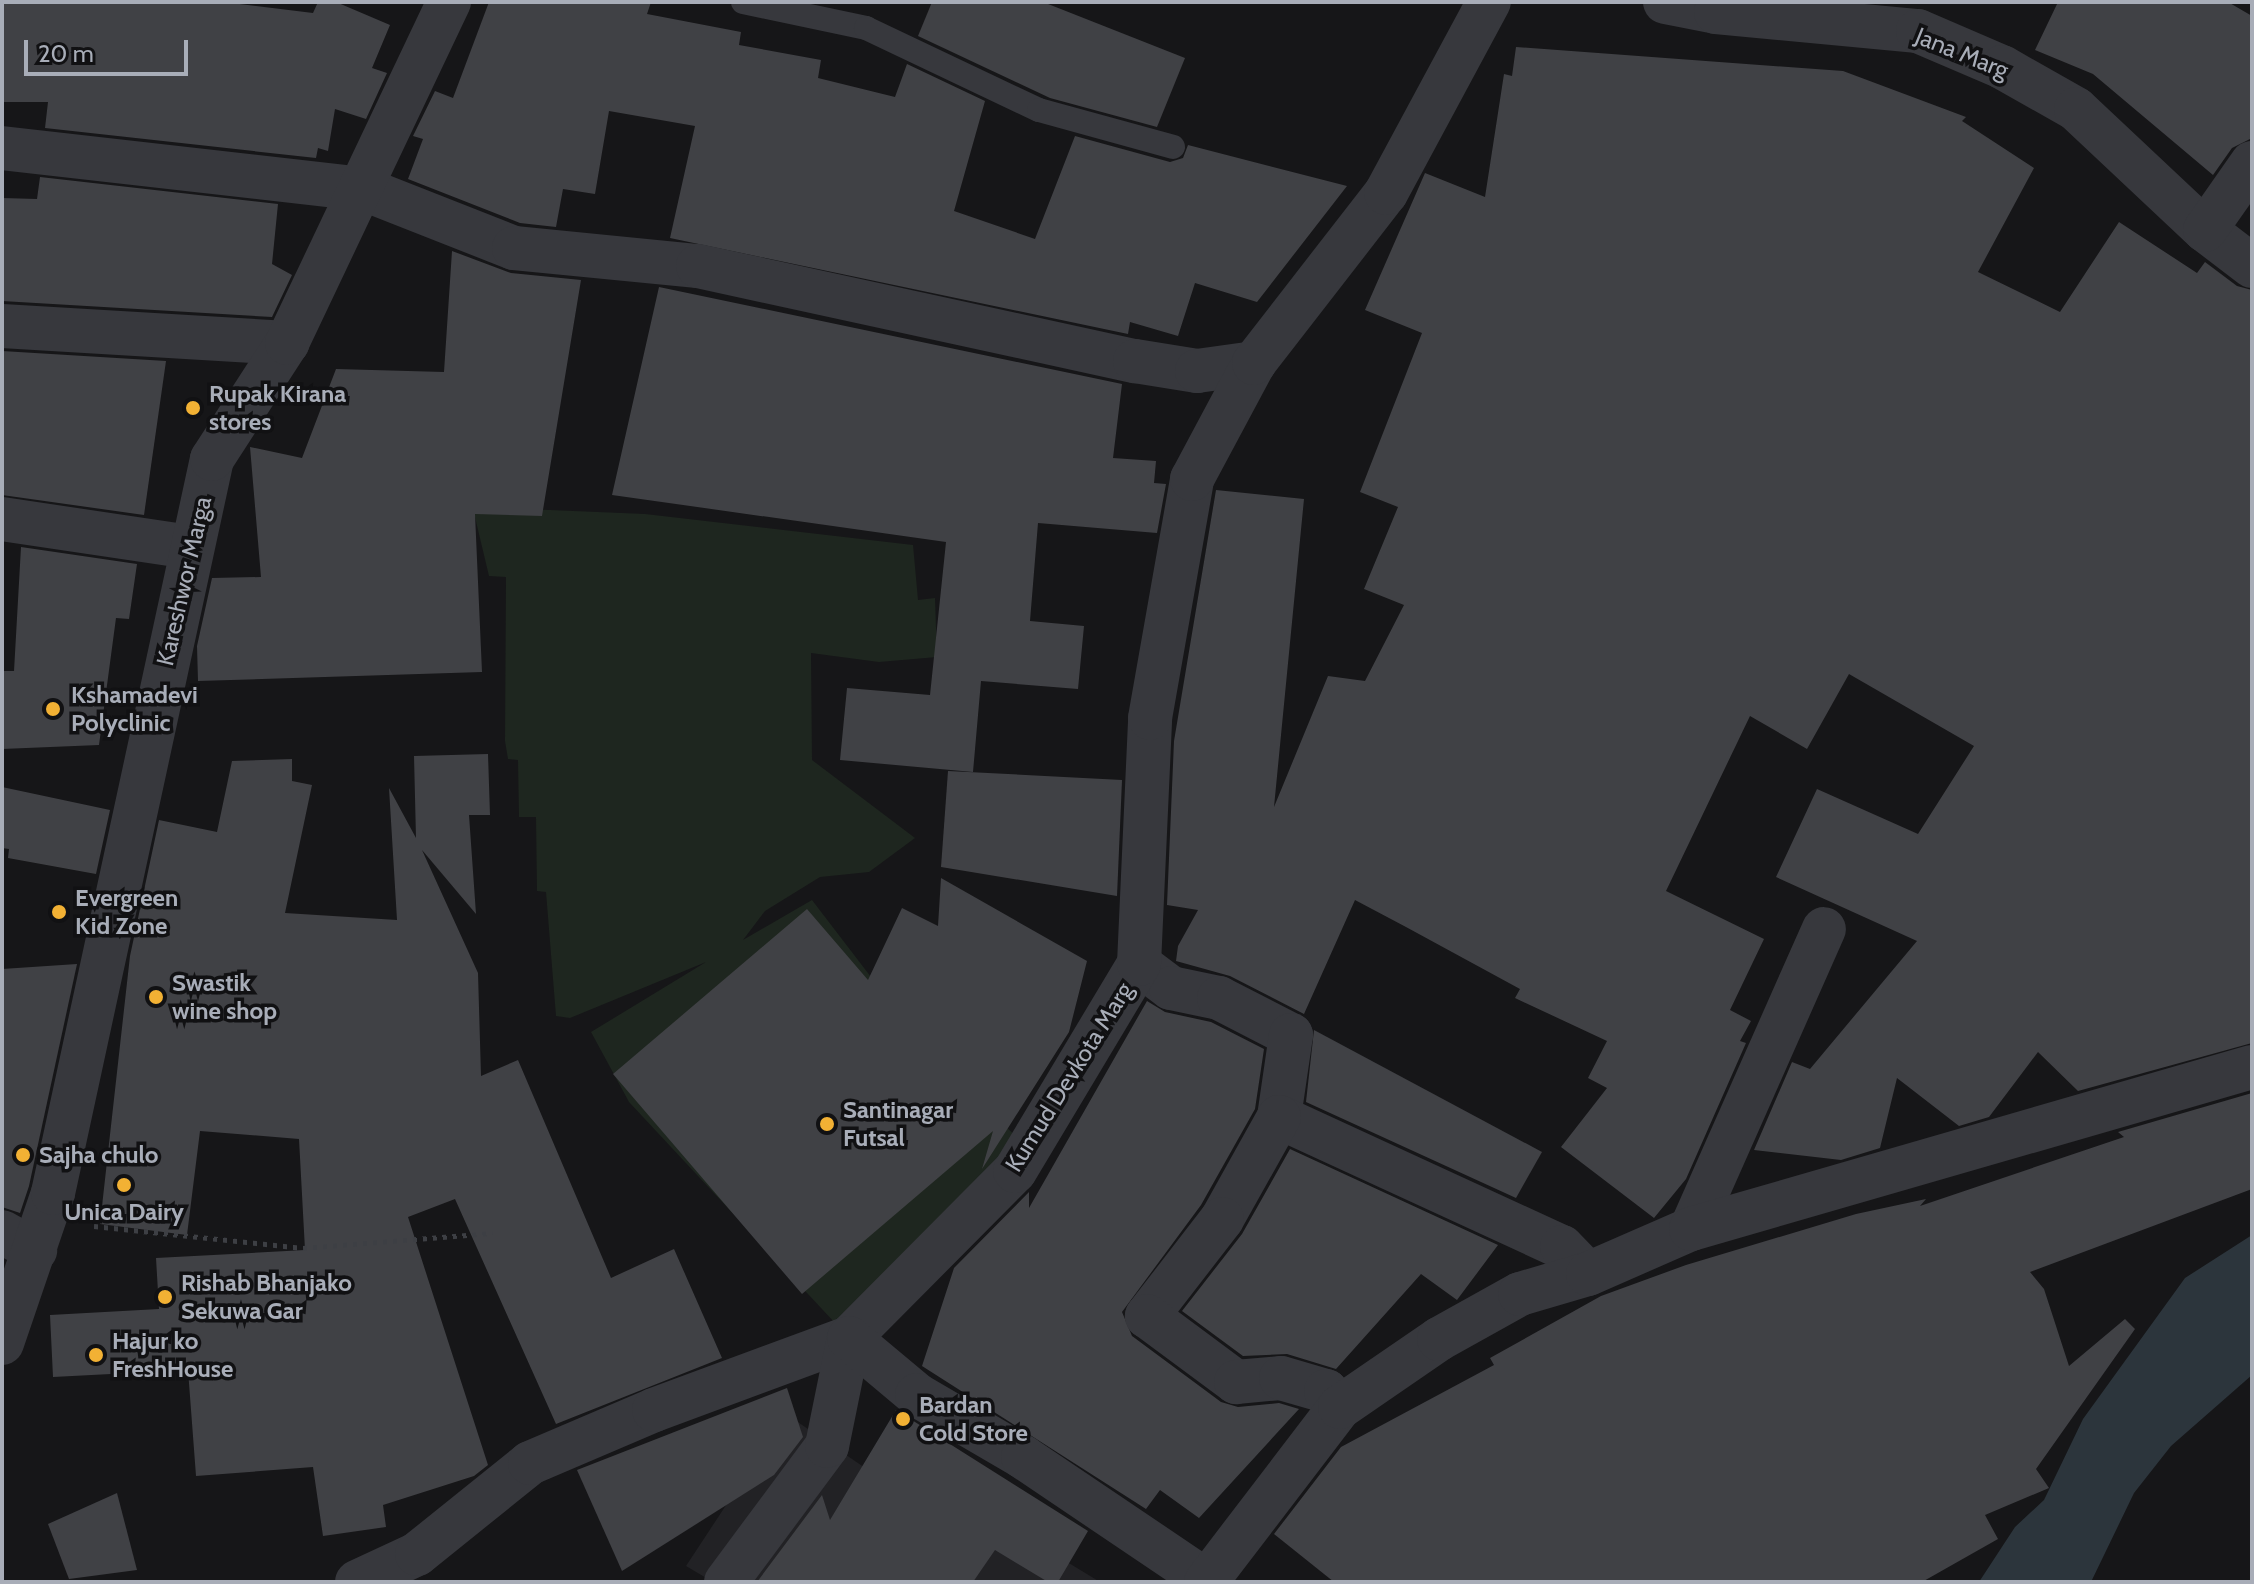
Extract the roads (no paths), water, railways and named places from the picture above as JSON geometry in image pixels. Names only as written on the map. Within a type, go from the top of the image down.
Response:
[{"type":"street","name":"Kareshwor Marga","points":[[5,1323],[212,459],[287,343],[364,189],[449,2]]},
{"type":"street","name":"Kumud Devkota Marg","points":[[357,1582],[417,1554],[530,1463],[654,1410],[849,1338],[1015,1171],[1139,964],[1150,718],[1192,479],[1254,363],[1386,193],[1489,2]]},
{"type":"street","name":"Jana Marg","points":[[1665,2],[1716,12],[1918,31],[1974,55],[2076,109],[2205,230],[2252,266]]},
{"type":"street","points":[[2,148],[364,189],[514,248],[698,266],[1135,361],[1197,371],[1254,363]]},
{"type":"street","points":[[2205,230],[2252,163]]},
{"type":"street","points":[[2,326],[287,343]]},
{"type":"street","points":[[2,519],[190,547]]},
{"type":"street","points":[[1691,1229],[1824,929]]},
{"type":"street","points":[[1139,964],[1171,988],[1219,998],[1291,1035],[1279,1117],[1222,1219],[1147,1316],[1236,1382],[1281,1378],[1326,1391],[1340,1407]]},
{"type":"street","points":[[726,1582],[827,1446],[849,1338],[917,1395],[1023,1457],[1207,1582],[1340,1407],[1439,1339],[1520,1294],[1588,1274],[1691,1229],[2252,1067]]},
{"type":"street","points":[[1279,1117],[1562,1247],[1588,1274]]},
{"type":"lane","points":[[743,2],[866,28],[1039,110],[1173,147]]},
{"type":"place","name":"Rupak Kirana stores","points":[[193,408]]},
{"type":"place","name":"Kshamadevi Polyclinic","points":[[53,709]]},
{"type":"place","name":"Evergreen Kid Zone","points":[[59,912]]},
{"type":"place","name":"Swastik wine shop","points":[[156,997]]},
{"type":"place","name":"Santinagar Futsal","points":[[827,1124]]},
{"type":"place","name":"Sajha chulo","points":[[23,1155]]},
{"type":"place","name":"Unica Dairy","points":[[124,1185]]},
{"type":"place","name":"Rishab Bhanjako Sekuwa Gar","points":[[165,1297]]},
{"type":"place","name":"Hajur ko FreshHouse","points":[[96,1355]]},
{"type":"place","name":"Bardan Cold Store","points":[[903,1419]]}]
